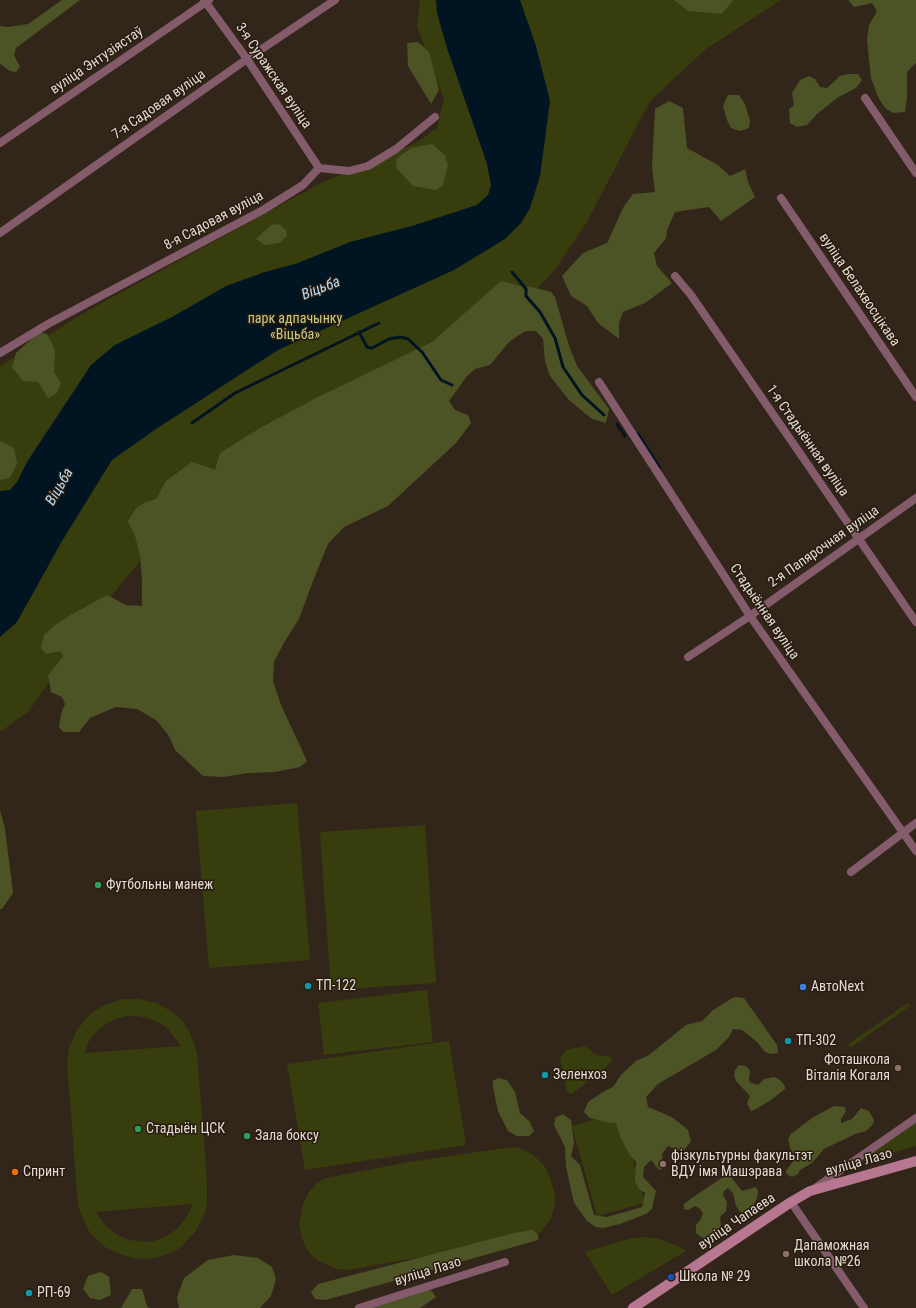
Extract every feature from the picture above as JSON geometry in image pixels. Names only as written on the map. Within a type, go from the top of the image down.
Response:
[{"type":"street","name":"7-я Садовая вуліца","points":[[0,233],[247,59],[335,0]]},
{"type":"street","name":"3-я Суражская вуліца","points":[[206,1],[247,59],[319,168]]},
{"type":"street","name":"вуліца Энтузіястаў","points":[[0,143],[206,1]]},
{"type":"street","points":[[865,98],[916,173]]},
{"type":"street","points":[[319,168],[349,171],[368,166],[396,149],[435,118]]},
{"type":"street","name":"8-я Садовая вуліца","points":[[0,354],[48,324],[263,210],[303,185],[319,168]]},
{"type":"street","name":"вуліца Белахвосцікава","points":[[781,198],[916,397]]},
{"type":"street","name":"1-я Стадыённая вуліца","points":[[675,276],[691,295],[916,622]]},
{"type":"street","name":"Стадыённая вуліца","points":[[599,382],[750,616],[916,851]]},
{"type":"street","name":"2-я Папярочная вуліца","points":[[688,657],[750,616],[916,498]]},
{"type":"street","points":[[850,872],[916,823]]},
{"type":"street","name":"вуліца Чапаева","points":[[633,1308],[791,1202],[810,1191],[916,1118]]},
{"type":"street","name":"вуліца Лазо","points":[[810,1191],[916,1161]]},
{"type":"street","points":[[791,1202],[864,1308]]},
{"type":"street","name":"вуліца Лазо","points":[[359,1308],[505,1262]]},
{"type":"green space","points":[[62,0],[80,0],[16,48],[14,55],[20,67],[16,72],[10,71],[0,64],[0,26],[8,27],[28,24]]},
{"type":"green space","name":"парк адпачынку «Віцьба»","points":[[420,0],[781,0],[706,49],[650,101],[587,222],[553,272],[494,333],[179,514],[93,618],[29,711],[0,732],[0,366],[87,311],[321,183],[418,142],[437,128],[444,99],[417,26]]},
{"type":"green space","points":[[674,0],[733,0],[722,14],[688,11]]},
{"type":"green space","points":[[848,0],[916,0],[916,63],[907,72],[907,98],[905,112],[893,113],[885,108],[878,97],[871,78],[867,40],[869,25],[877,11],[872,3],[854,7]]},
{"type":"green space","points":[[418,42],[429,52],[439,90],[431,104],[408,66],[407,43]]},
{"type":"green space","points":[[847,74],[858,74],[862,80],[856,88],[837,98],[817,114],[807,125],[797,127],[790,123],[789,109],[794,105],[792,93],[800,80],[809,76],[815,79],[820,87],[827,88],[840,76]]},
{"type":"green space","points":[[728,95],[739,95],[745,104],[750,121],[749,128],[740,131],[731,128],[723,106]]},
{"type":"green space","points":[[669,101],[683,108],[687,148],[718,165],[730,176],[745,169],[748,182],[755,197],[721,221],[709,207],[675,212],[667,230],[666,238],[654,253],[657,266],[672,283],[645,303],[623,312],[619,323],[619,339],[598,323],[587,306],[571,296],[562,276],[583,253],[607,243],[624,206],[633,194],[655,192],[652,167],[655,109]]},
{"type":"green space","points":[[432,144],[445,155],[448,165],[443,185],[436,190],[413,186],[397,169],[396,159],[411,148]]},
{"type":"green space","points":[[279,224],[286,230],[287,236],[279,243],[265,245],[256,239],[271,225]]},
{"type":"green space","points":[[501,281],[551,292],[555,297],[569,346],[577,366],[609,409],[606,423],[592,419],[569,400],[550,376],[545,361],[543,339],[536,331],[526,331],[519,335],[509,342],[490,365],[475,369],[467,376],[449,401],[455,410],[468,415],[471,423],[456,443],[388,506],[344,527],[328,544],[299,619],[274,662],[273,681],[281,705],[307,761],[300,767],[275,772],[248,773],[223,777],[203,776],[175,750],[169,736],[156,720],[137,709],[116,707],[90,718],[79,732],[63,732],[59,727],[61,714],[65,704],[62,697],[51,692],[48,675],[63,657],[61,651],[46,654],[41,648],[44,635],[55,625],[69,616],[107,595],[126,605],[142,606],[140,556],[135,536],[128,521],[136,508],[146,502],[156,499],[166,481],[192,462],[215,470],[220,453],[260,428],[320,396],[432,342]]},
{"type":"green space","points":[[39,332],[47,334],[55,350],[54,372],[61,383],[57,393],[48,398],[38,382],[23,381],[12,367],[16,353]]},
{"type":"green space","points":[[0,441],[14,448],[17,463],[10,478],[0,480]]},
{"type":"green space","points":[[297,803],[310,960],[209,968],[196,811]]},
{"type":"green space","points":[[0,810],[5,829],[13,893],[2,909],[0,909]]},
{"type":"green space","points":[[425,825],[436,983],[331,990],[320,832]]},
{"type":"green space","points":[[427,990],[433,1042],[324,1055],[318,1003]]},
{"type":"green space","points":[[734,997],[744,998],[777,1045],[778,1053],[771,1054],[765,1052],[757,1042],[742,1030],[733,1029],[729,1037],[716,1050],[658,1084],[646,1097],[648,1107],[672,1117],[688,1130],[691,1141],[684,1150],[677,1150],[668,1146],[662,1154],[664,1168],[659,1170],[651,1160],[644,1167],[643,1177],[656,1191],[652,1209],[646,1214],[620,1224],[603,1228],[596,1227],[587,1221],[574,1203],[566,1167],[565,1147],[554,1125],[555,1118],[563,1114],[571,1120],[574,1143],[571,1156],[580,1165],[594,1215],[607,1217],[642,1207],[645,1193],[639,1189],[635,1181],[636,1162],[629,1154],[616,1123],[590,1118],[584,1112],[588,1102],[613,1087],[621,1075],[636,1061],[649,1055],[686,1025],[702,1021],[713,1010]]},
{"type":"green space","name":"Стадыён ЦСК","points":[[122,999],[139,999],[157,1003],[182,1020],[189,1031],[197,1052],[207,1182],[207,1206],[196,1231],[181,1247],[171,1253],[158,1257],[145,1259],[132,1258],[105,1247],[90,1233],[78,1206],[67,1063],[69,1048],[77,1030],[90,1014],[105,1005]],"holes":[[[127,1016],[148,1018],[160,1023],[168,1029],[181,1046],[84,1053],[89,1041],[103,1026],[113,1020]],[[192,1204],[189,1213],[176,1230],[165,1237],[154,1241],[145,1242],[130,1240],[119,1236],[103,1223],[96,1212]]]},
{"type":"green space","points":[[908,1003],[910,1006],[850,1048],[848,1044]]},
{"type":"green space","points":[[449,1041],[466,1145],[305,1170],[287,1064]]},
{"type":"green space","points":[[585,1046],[596,1055],[610,1057],[613,1060],[572,1094],[567,1092],[560,1058],[566,1050]]},
{"type":"green space","points":[[739,1065],[746,1066],[750,1071],[749,1081],[751,1083],[758,1085],[764,1079],[774,1077],[780,1080],[785,1086],[785,1089],[771,1100],[751,1111],[747,1103],[750,1096],[736,1081],[734,1075],[735,1070]]},
{"type":"green space","points":[[498,1078],[507,1080],[515,1092],[520,1113],[530,1122],[534,1131],[529,1136],[517,1136],[508,1131],[498,1111],[493,1087],[493,1081]]},
{"type":"green space","points":[[834,1106],[845,1107],[846,1111],[841,1119],[841,1123],[852,1119],[861,1108],[869,1111],[874,1120],[873,1124],[866,1131],[855,1134],[824,1149],[812,1163],[800,1170],[798,1174],[792,1177],[787,1174],[786,1171],[796,1157],[791,1151],[788,1139],[791,1134],[812,1118]]},
{"type":"green space","points":[[620,1113],[645,1203],[597,1216],[572,1126]]},
{"type":"green space","points":[[916,1123],[916,1146],[861,1162],[863,1159]]},
{"type":"green space","points":[[517,1147],[532,1154],[544,1165],[555,1194],[555,1203],[551,1219],[540,1233],[516,1240],[348,1270],[336,1269],[319,1261],[312,1256],[302,1239],[299,1225],[303,1204],[309,1192],[317,1183],[326,1178],[409,1162]]},
{"type":"green space","points":[[723,1177],[731,1177],[742,1191],[756,1187],[758,1191],[757,1198],[753,1207],[748,1212],[740,1212],[736,1206],[733,1193],[728,1188],[724,1191],[723,1195],[727,1202],[726,1211],[720,1217],[720,1229],[704,1239],[696,1233],[696,1225],[701,1219],[703,1213],[695,1206],[688,1210],[684,1209],[684,1204]]},
{"type":"green space","points":[[533,1230],[538,1235],[538,1240],[326,1300],[315,1299],[311,1292],[318,1284],[514,1233]]},
{"type":"green space","points":[[647,1237],[659,1239],[678,1246],[686,1251],[612,1295],[585,1252],[631,1238]]},
{"type":"green space","points":[[234,1255],[258,1258],[272,1267],[276,1279],[271,1296],[260,1308],[179,1308],[177,1297],[184,1278],[208,1260]]},
{"type":"green space","points":[[101,1272],[109,1277],[111,1295],[100,1300],[90,1298],[83,1289],[88,1276]]},
{"type":"green space","points":[[132,1289],[142,1289],[149,1308],[121,1308]]},
{"type":"green space","points":[[428,1289],[432,1291],[436,1297],[420,1308],[369,1308]]},
{"type":"water","name":"Віцьба","points":[[436,0],[520,0],[536,46],[550,101],[540,176],[530,208],[521,223],[505,239],[454,270],[278,350],[156,429],[112,460],[62,541],[17,622],[0,637],[0,491],[10,490],[17,482],[27,462],[91,365],[115,345],[172,317],[226,286],[265,272],[298,263],[350,242],[412,226],[477,205],[488,195],[491,185],[487,164],[447,48],[437,13]]},
{"type":"waterway","points":[[512,272],[526,289],[526,296],[540,312],[555,338],[563,367],[582,395],[604,415]]},
{"type":"waterway","points":[[192,423],[235,393],[379,323]]},
{"type":"waterway","points":[[359,332],[367,347],[372,348],[389,339],[400,337],[408,339],[422,352],[441,380],[452,385]]},
{"type":"waterway","points":[[617,424],[625,436]]},
{"type":"waterway","points":[[638,434],[660,468]]},
{"type":"place","name":"Футбольны манеж","points":[[98,885]]},
{"type":"place","name":"ТП-122","points":[[308,986]]},
{"type":"place","name":"АвтоNext","points":[[803,987]]},
{"type":"place","name":"ТП-302","points":[[788,1041]]},
{"type":"place","name":"Фоташкола Віталія Когаля","points":[[898,1068]]},
{"type":"place","name":"Зеленхоз","points":[[545,1075]]},
{"type":"place","name":"Стадыён ЦСК","points":[[138,1129]]},
{"type":"place","name":"Зала боксу","points":[[247,1136]]},
{"type":"place","name":"фізкультурны факультэт ВДУ імя Машэрава","points":[[663,1164]]},
{"type":"place","name":"Спринт","points":[[15,1172]]},
{"type":"place","name":"Дапаможная школа №26","points":[[786,1254]]},
{"type":"place","name":"Школа № 29","points":[[671,1277]]},
{"type":"place","name":"РП-69","points":[[29,1293]]}]
